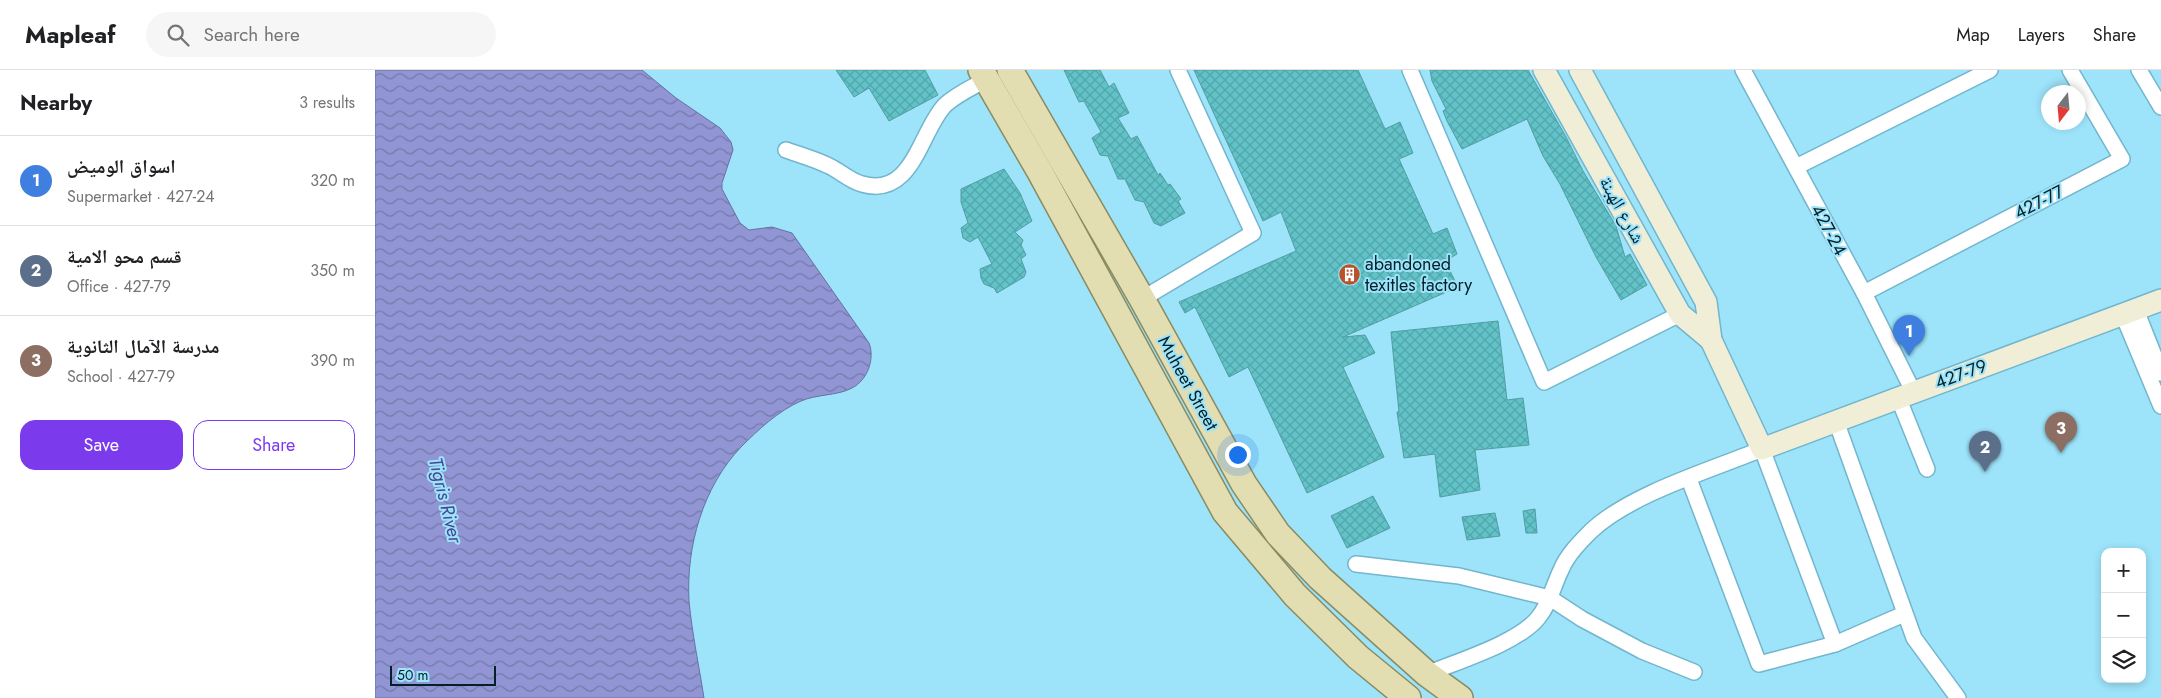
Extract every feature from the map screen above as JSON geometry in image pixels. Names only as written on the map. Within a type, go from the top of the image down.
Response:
[{"type":"main road","name":"Muheet Street","points":[[993,73],[1142,299],[1244,484],[1278,534],[1320,578],[1435,689]]},
{"type":"main road","name":"Muheet Street","points":[[993,73],[1040,172],[1225,512],[1295,594],[1395,694]]},
{"type":"main road","points":[[1395,694],[1415,673],[1435,689]]},
{"type":"street","points":[[1142,299],[1253,233],[1178,70]]},
{"type":"street","points":[[1410,70],[1544,382],[1680,314]]},
{"type":"street","name":"شارع الهبنة","points":[[1544,70],[1680,314],[1711,340]]},
{"type":"street","name":"شارع الهبنة","points":[[1580,70],[1706,302],[1711,340],[1762,449]]},
{"type":"street","name":"427-24","points":[[1743,70],[1864,293],[1905,394],[1927,469]]},
{"type":"street","points":[[1796,167],[1990,70]]},
{"type":"street","name":"427-77","points":[[1864,293],[2122,159],[2070,70]]},
{"type":"street","points":[[2139,70],[2161,107]]},
{"type":"street","points":[[786,150],[825,164],[862,184],[874,186],[886,184],[898,179],[907,170],[938,113],[954,98],[993,73]]},
{"type":"street","name":"427-79","points":[[1762,449],[2161,300]]},
{"type":"street","points":[[2130,312],[2155,342],[2161,374]]},
{"type":"street","points":[[2130,312],[2161,406]]},
{"type":"street","points":[[1835,421],[1914,638],[1958,698]]},
{"type":"street","points":[[1435,689],[1538,619],[1550,598],[1561,568],[1575,548],[1593,530],[1647,496],[1762,449],[1835,644]]},
{"type":"street","points":[[1689,478],[1759,664],[1835,644],[1904,614]]},
{"type":"street","points":[[1357,564],[1459,576],[1550,598],[1582,619],[1642,652],[1694,672]]},
{"type":"water","name":"Tigris River","points":[[375,70],[642,70],[676,98],[720,128],[731,142],[733,150],[722,183],[722,189],[740,223],[749,230],[772,227],[792,233],[869,343],[871,355],[869,368],[858,384],[846,391],[801,401],[776,415],[741,447],[716,480],[707,499],[694,539],[689,580],[690,613],[704,698],[375,698]]},
{"type":"building","points":[[836,70],[925,70],[938,95],[889,121],[869,88],[854,97]]},
{"type":"building","points":[[1064,70],[1100,70],[1109,87],[1114,83],[1129,113],[1118,118],[1131,139],[1137,136],[1158,175],[1160,173],[1181,199],[1178,201],[1185,213],[1161,226],[1154,223],[1144,202],[1135,200],[1125,179],[1118,179],[1108,156],[1100,155],[1092,138],[1101,132],[1084,101],[1079,102]]},
{"type":"building","name":"abandoned texitles factory","points":[[1194,70],[1358,70],[1385,129],[1400,122],[1413,153],[1399,159],[1433,234],[1447,228],[1457,254],[1445,261],[1458,287],[1343,337],[1365,335],[1375,353],[1343,367],[1384,457],[1307,493],[1248,367],[1229,377],[1195,307],[1185,313],[1179,302],[1296,251],[1281,212],[1263,221]]},
{"type":"building","points":[[1430,70],[1528,70],[1583,171],[1616,226],[1625,257],[1630,254],[1647,285],[1621,300],[1596,257],[1560,184],[1543,156],[1527,119],[1462,149],[1447,121],[1443,111],[1446,109],[1432,81]]},
{"type":"building","points":[[1004,169],[1020,193],[1032,221],[1015,232],[1023,240],[1021,245],[1026,255],[1021,259],[1026,272],[1024,277],[997,293],[994,288],[984,284],[981,278],[980,269],[992,264],[978,237],[970,242],[963,238],[961,228],[968,223],[961,202],[961,189]]},
{"type":"building","points":[[1498,321],[1507,400],[1523,398],[1529,445],[1475,450],[1480,490],[1440,497],[1435,454],[1404,458],[1397,412],[1399,412],[1391,332]]},
{"type":"building","points":[[1373,496],[1390,528],[1347,548],[1331,516]]},
{"type":"building","points":[[1535,509],[1537,533],[1526,533],[1523,511]]},
{"type":"building","points":[[1495,513],[1500,536],[1467,540],[1462,517]]},
{"type":"place","name":"abandoned texitles factory","points":[[1349,274]]},
{"type":"place","name":"اسواق الوميض","points":[[1909,356]]},
{"type":"place","name":"مدرسة الآمال الثانوية","points":[[2061,453]]},
{"type":"place","name":"قسم محو الامية","points":[[1985,472]]}]
